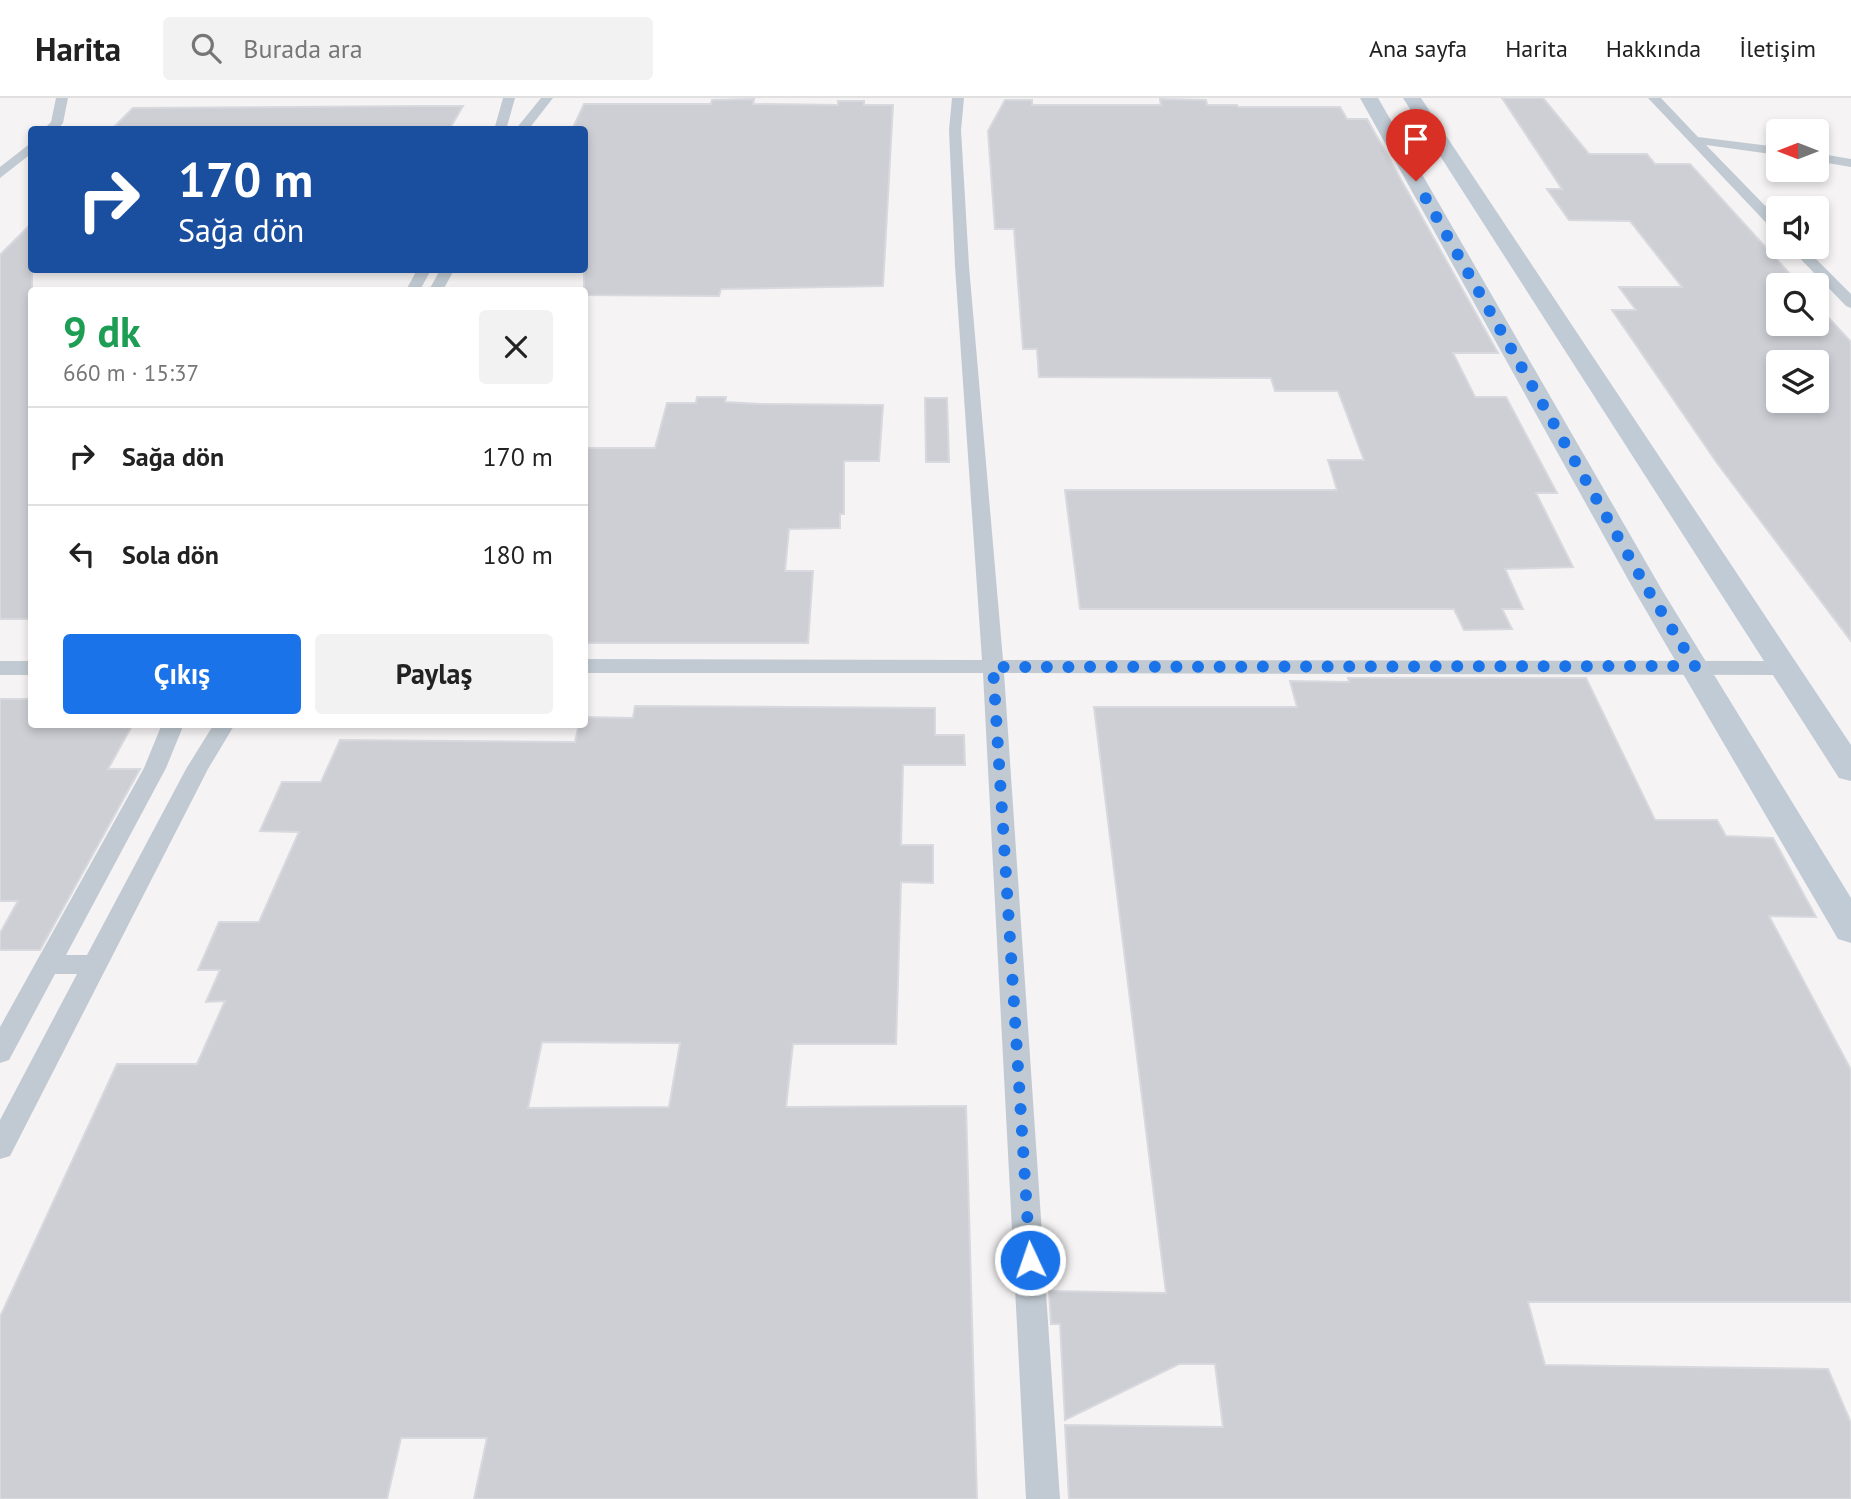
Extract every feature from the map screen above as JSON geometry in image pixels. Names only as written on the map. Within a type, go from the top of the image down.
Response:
[{"type":"street","points":[[54,126],[57,123],[62,98]]},
{"type":"street","points":[[502,126],[519,99],[546,98]]},
{"type":"street","points":[[524,126],[546,98]]},
{"type":"street","points":[[958,98],[955,130],[962,266],[993,667],[1043,1499]]},
{"type":"street","points":[[1369,98],[1648,590],[1851,929]]},
{"type":"street","points":[[1412,98],[1851,771]]},
{"type":"street","points":[[1654,98],[1766,214]]},
{"type":"street","points":[[1695,140],[1766,149]]},
{"type":"street","points":[[0,174],[28,150]]},
{"type":"street","points":[[1829,159],[1851,163]]},
{"type":"street","points":[[1808,259],[1851,303]]},
{"type":"street","points":[[588,666],[1783,668]]},
{"type":"street","points":[[0,668],[28,668]]},
{"type":"street","points":[[0,1052],[155,768],[171,728]]},
{"type":"street","points":[[0,1146],[197,769],[223,728]]},
{"type":"street","points":[[48,964],[95,965]]},
{"type":"building","points":[[1502,98],[1543,98],[1589,154],[1647,154],[1655,164],[1690,164],[1766,248],[1766,259],[1776,259],[1789,273],[1766,273],[1766,336],[1829,336],[1829,318],[1851,342],[1851,641],[1717,463],[1612,310],[1636,310],[1619,287],[1682,287],[1630,221],[1569,220],[1547,189],[1562,189]]},
{"type":"building","points":[[754,99],[753,104],[838,105],[838,101],[864,101],[864,105],[893,105],[883,286],[721,289],[719,296],[588,295],[588,287],[584,287],[584,273],[588,273],[588,126],[574,126],[584,104],[711,104],[712,100]]},
{"type":"building","points":[[1160,99],[1206,100],[1207,105],[1238,107],[1340,107],[1347,119],[1367,119],[1498,353],[1453,353],[1475,397],[1506,397],[1557,493],[1536,493],[1573,567],[1505,569],[1523,609],[1502,609],[1512,629],[1464,630],[1454,609],[1080,609],[1065,490],[1337,490],[1328,460],[1364,460],[1338,391],[1275,391],[1271,378],[1039,377],[1037,349],[1023,349],[1014,229],[995,229],[988,131],[1005,100],[1032,100],[1032,105],[1161,105]]},
{"type":"building","points":[[463,106],[451,126],[115,126],[133,108]]},
{"type":"building","points":[[28,227],[28,273],[32,273],[32,287],[28,287],[28,619],[0,619],[0,255]]},
{"type":"building","points":[[697,397],[726,397],[725,402],[760,404],[883,405],[879,461],[844,461],[844,514],[840,514],[840,528],[789,529],[785,571],[813,571],[808,643],[588,643],[588,448],[655,448],[667,403],[696,403]]},
{"type":"building","points":[[925,398],[947,398],[949,462],[926,462]]},
{"type":"building","points":[[1348,678],[1586,678],[1655,820],[1717,820],[1726,836],[1773,838],[1816,917],[1769,916],[1851,1070],[1851,1302],[1528,1302],[1545,1365],[1828,1369],[1851,1423],[1851,1499],[1069,1499],[1065,1425],[1223,1427],[1215,1364],[1179,1364],[1065,1420],[1060,1324],[1051,1324],[1049,1291],[1166,1293],[1094,707],[1297,707],[1290,681],[1349,682]]},
{"type":"building","points":[[0,699],[28,699],[28,728],[131,728],[108,769],[140,769],[40,950],[0,950],[0,933],[18,901],[0,901]]},
{"type":"building","points":[[635,706],[935,708],[935,735],[964,735],[965,765],[903,765],[901,845],[933,845],[933,883],[901,882],[896,1044],[793,1044],[786,1107],[966,1106],[977,1499],[474,1499],[487,1438],[401,1438],[387,1499],[0,1499],[0,1317],[117,1064],[197,1064],[225,1001],[206,1002],[220,970],[198,970],[219,922],[259,922],[299,832],[260,831],[282,782],[321,782],[340,740],[575,742],[578,728],[588,728],[588,717],[633,718]],"holes":[[[542,1042],[680,1043],[669,1107],[528,1108]]]},
{"type":"route","points":[[1030,1260],[993,667],[1695,666],[1648,590],[1416,181]]}]
